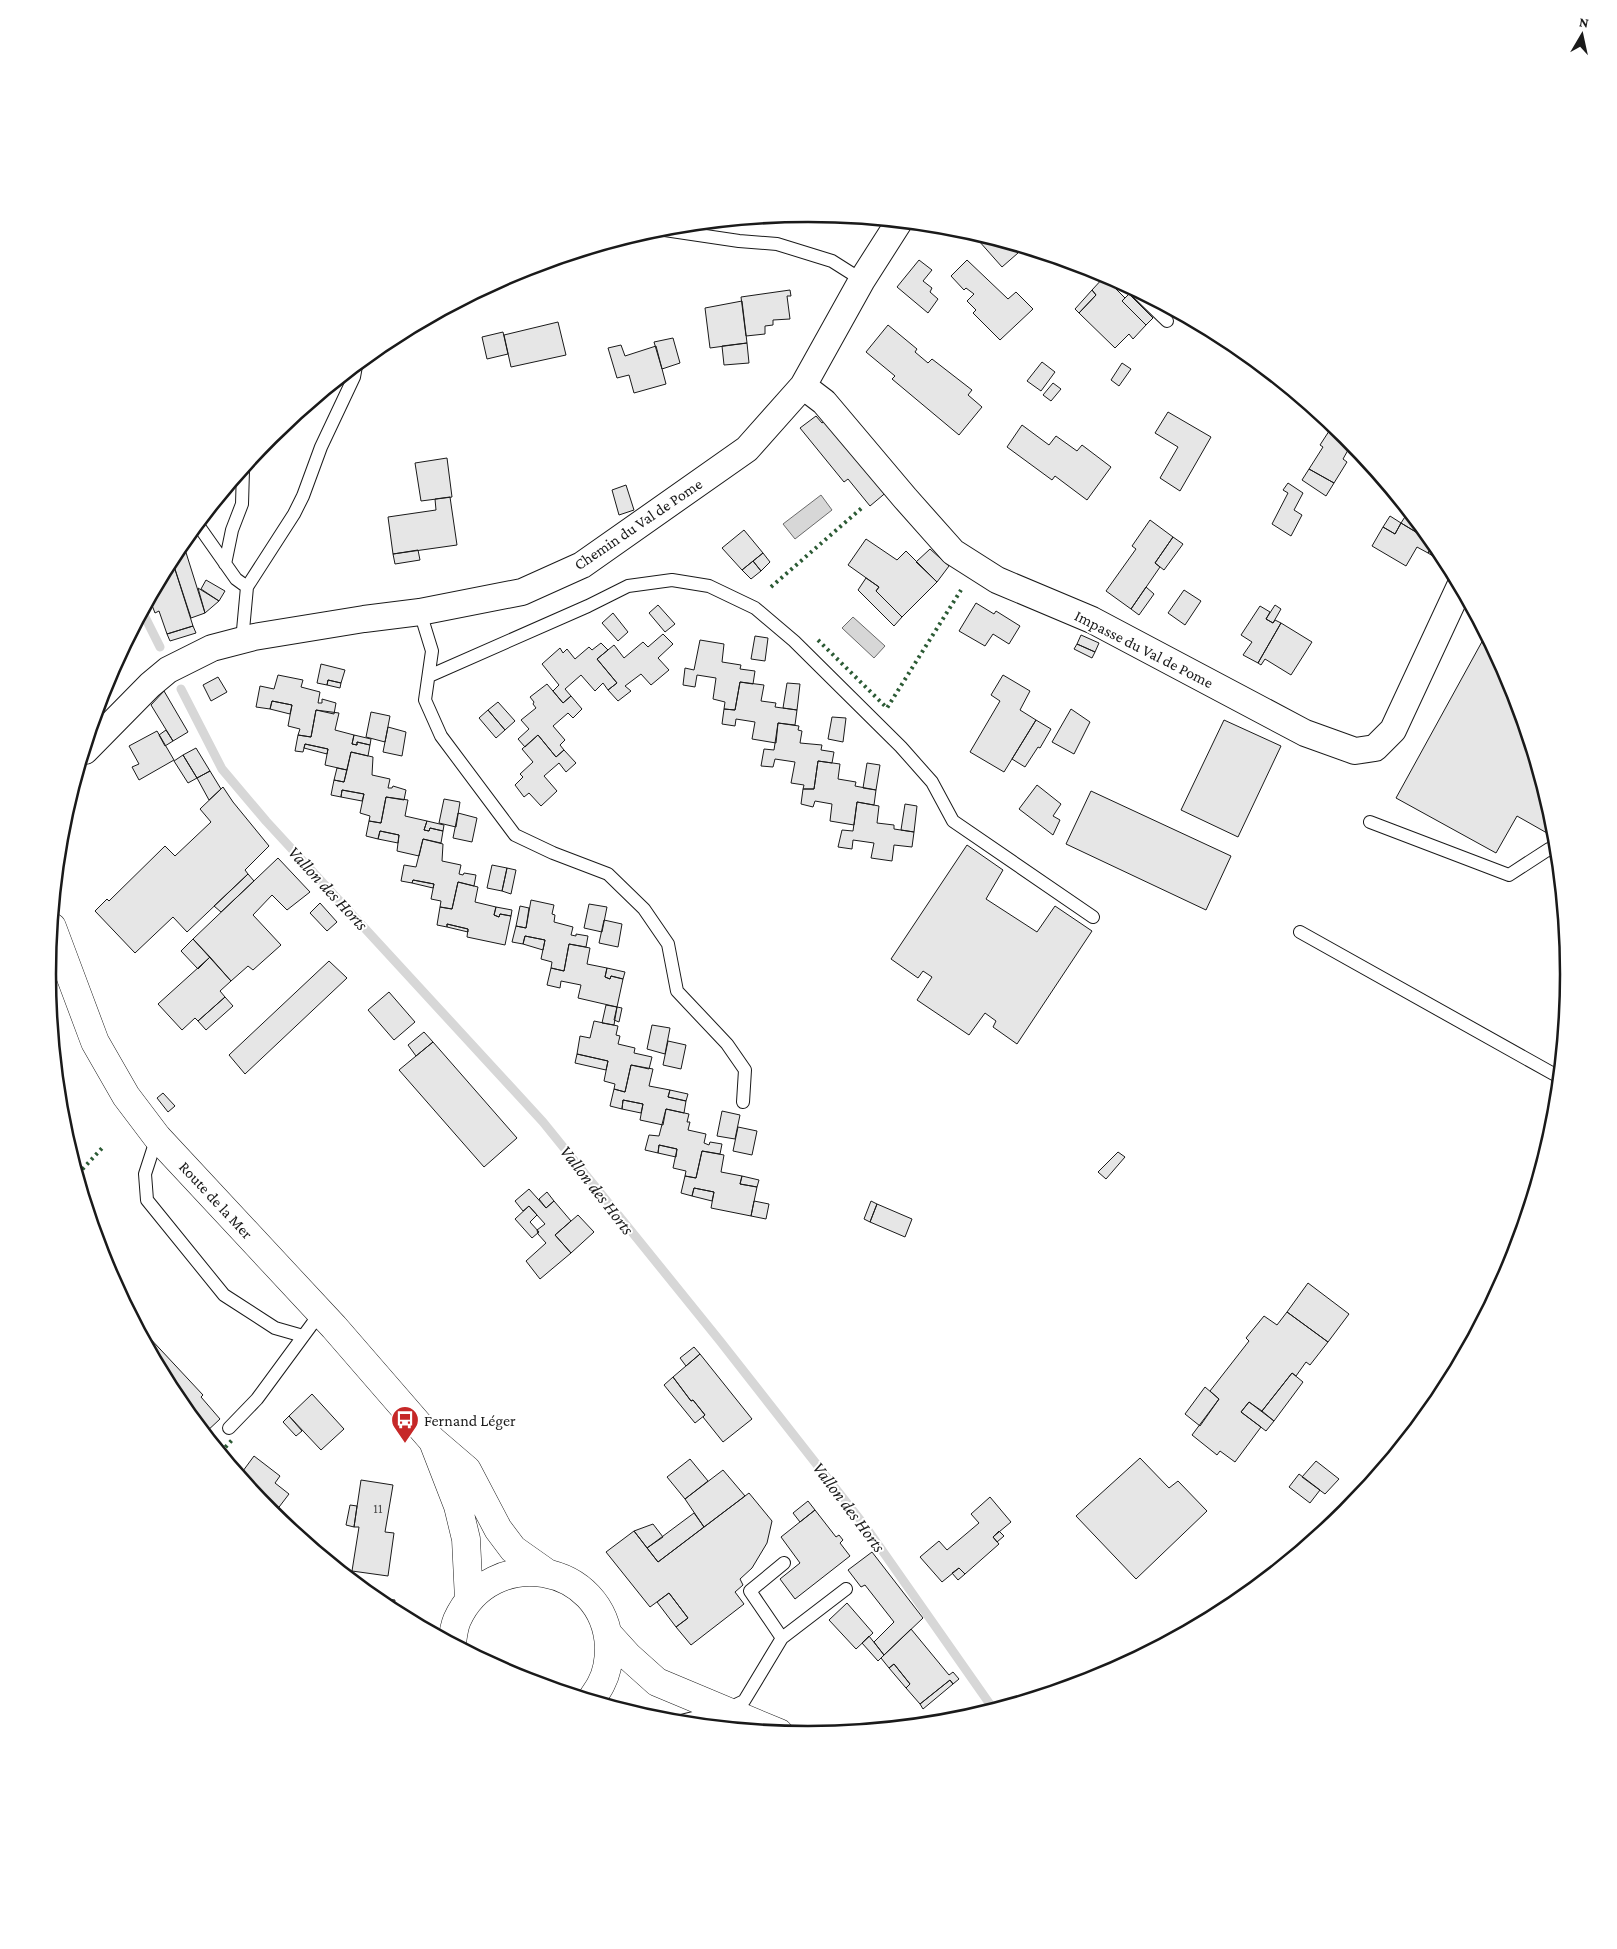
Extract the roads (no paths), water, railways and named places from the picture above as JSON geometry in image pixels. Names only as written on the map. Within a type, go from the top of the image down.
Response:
[{"type":"main road","name":"Route de la Mer","points":[[57,941],[95,1042],[126,1096],[157,1137],[321,1312],[432,1440]]},
{"type":"main road","points":[[432,1440],[467,1470],[498,1528],[513,1549],[547,1572],[568,1580],[586,1594],[600,1612],[608,1634],[609,1659],[602,1683],[594,1695]]},
{"type":"main road","points":[[432,1440],[458,1506],[466,1538],[469,1600]]},
{"type":"main road","points":[[453,1637],[456,1621],[469,1600],[484,1586],[504,1575],[525,1571],[547,1572]]},
{"type":"main road","points":[[608,1634],[656,1682],[760,1725]]},
{"type":"street","name":"Chemin du Val de Pome","points":[[93,742],[150,685],[168,670],[212,648],[242,640],[364,619],[420,612],[522,592],[582,565],[747,449],[803,386],[862,280],[895,228]]},
{"type":"street","name":"Impasse du Val de Pome","points":[[803,386],[824,402],[904,498],[953,552],[997,580],[1092,620],[1305,733],[1355,751],[1375,748],[1393,730],[1457,593]]},
{"type":"lane","points":[[686,233],[739,241],[777,244],[832,261],[862,280]]},
{"type":"lane","points":[[1150,305],[1167,321]]},
{"type":"lane","points":[[242,640],[248,587],[294,514],[303,496],[321,446],[354,376]]},
{"type":"lane","points":[[225,564],[232,530],[242,504],[243,480]]},
{"type":"lane","points":[[202,531],[236,579],[248,587]]},
{"type":"lane","points":[[429,676],[588,606],[628,586],[672,580],[709,586],[755,608],[794,641],[901,747],[932,782],[953,821],[1093,917]]},
{"type":"lane","points":[[420,612],[432,651],[425,700],[441,736],[515,835],[553,853],[608,874],[644,909],[668,944],[678,991],[727,1044],[745,1070],[743,1102]]},
{"type":"lane","points":[[1370,822],[1509,875],[1550,849]]},
{"type":"lane","points":[[1300,932],[1554,1074]]},
{"type":"lane","points":[[157,1137],[145,1174],[147,1200],[224,1295],[276,1328],[303,1336]]},
{"type":"lane","points":[[229,1428],[257,1399],[321,1312]]},
{"type":"lane","points":[[782,1638],[750,1591],[784,1563]]},
{"type":"lane","points":[[695,1718],[725,1710],[744,1701],[782,1638],[846,1588]]},
{"type":"waterway","name":"Vallon des Horts","points":[[146,619],[160,647]]},
{"type":"waterway","name":"Vallon des Horts","points":[[181,689],[222,769],[266,821],[543,1122],[720,1341],[865,1526],[990,1704]]},
{"type":"place","name":"Fernand Léger","points":[[405,1444]]}]
